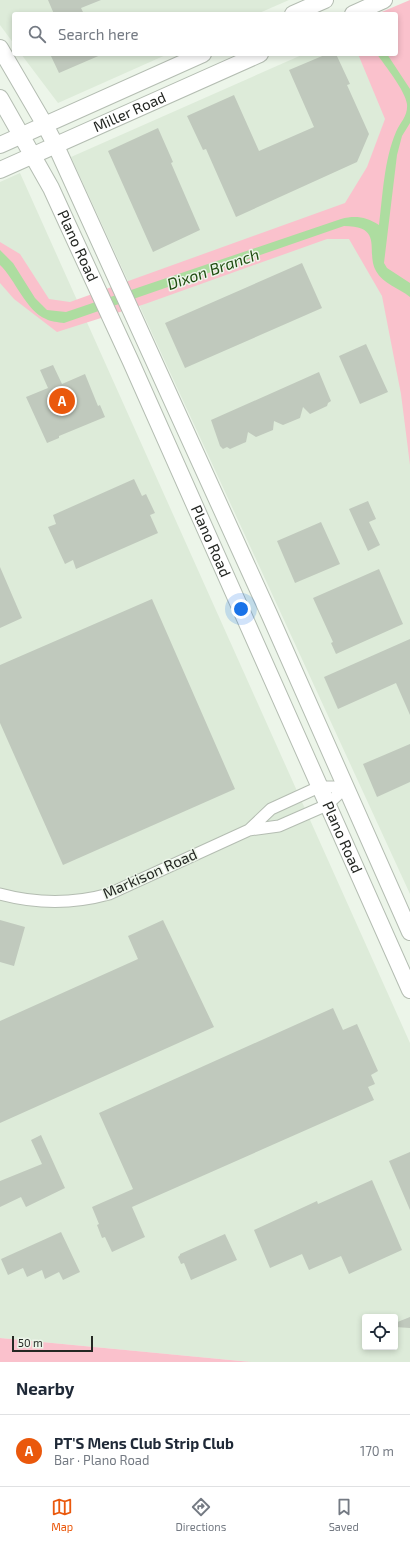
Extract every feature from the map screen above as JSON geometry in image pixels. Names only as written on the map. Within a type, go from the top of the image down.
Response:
[{"type":"main road","points":[[298,12],[325,0]]},
{"type":"main road","points":[[357,12],[384,0]]},
{"type":"main road","name":"Plano Road","points":[[0,48],[56,146],[242,554],[410,932]]},
{"type":"main road","name":"Miller Road","points":[[0,145],[199,56]]},
{"type":"main road","name":"Miller Road","points":[[0,170],[56,146],[251,56]]},
{"type":"main road","name":"Plano Road","points":[[0,98],[51,188],[140,383],[410,990]]},
{"type":"main road","points":[[140,383],[165,384]]},
{"type":"main road","points":[[220,563],[242,554]]},
{"type":"street","name":"Markison Road","points":[[249,830],[271,809],[319,787],[346,787]]},
{"type":"street","name":"Markison Road","points":[[0,894],[50,902],[92,899],[109,894],[249,830],[279,826],[327,805],[346,787]]},
{"type":"shaded area","points":[[0,0],[289,0],[262,12],[12,12],[12,41],[0,25]]},
{"type":"shaded area","points":[[410,0],[410,465],[401,394],[382,296],[349,239],[327,239],[145,304],[57,332],[14,299],[0,283],[0,242],[20,254],[49,299],[70,302],[345,203],[367,167],[385,119],[359,56],[398,56],[398,12],[382,12]]},
{"type":"shaded area","points":[[410,7],[410,894],[71,157],[299,56],[398,56],[398,13]]},
{"type":"shaded area","points":[[23,56],[164,56],[58,103]]},
{"type":"shaded area","points":[[20,173],[410,1043],[410,1362],[251,1362],[0,1338],[0,182]]},
{"type":"shaded area","points":[[0,1338],[251,1362],[0,1362]]},
{"type":"water","name":"Dixon Branch","points":[[378,56],[388,56],[410,89],[410,123],[402,136],[397,155],[384,263],[387,268],[410,283],[410,297],[387,283],[379,275],[373,264],[369,235],[365,230],[357,227],[344,226],[64,323],[48,320],[32,309],[0,265],[0,250],[13,263],[35,298],[47,310],[66,312],[341,219],[351,217],[361,218],[370,220],[379,225],[384,177],[389,154],[396,132],[407,108],[403,92]]},
{"type":"building","points":[[48,0],[101,0],[81,8],[83,12],[53,12]]},
{"type":"building","points":[[51,56],[98,56],[59,73]]},
{"type":"building","points":[[322,56],[337,56],[350,84],[347,85],[369,134],[357,162],[236,217],[206,149],[203,150],[187,116],[234,95],[259,151],[314,127],[289,70]]},
{"type":"building","points":[[158,128],[173,162],[171,163],[200,230],[153,252],[108,151]]},
{"type":"building","points":[[302,263],[322,308],[185,368],[165,323]]},
{"type":"building","points":[[366,344],[388,392],[360,404],[339,356]]},
{"type":"building","points":[[53,365],[62,384],[85,374],[98,406],[100,405],[105,417],[59,436],[59,438],[47,443],[26,397],[48,388],[40,370]]},
{"type":"building","points":[[319,372],[331,401],[327,406],[310,414],[303,407],[300,418],[283,425],[274,421],[273,430],[256,437],[248,432],[246,442],[230,449],[227,447],[223,449],[220,446],[211,420]]},
{"type":"building","points":[[134,479],[142,496],[146,494],[155,513],[150,515],[158,533],[76,569],[73,560],[65,564],[48,527],[56,524],[53,515]]},
{"type":"building","points":[[368,501],[376,519],[369,522],[380,545],[368,551],[349,509]]},
{"type":"building","points":[[321,522],[340,564],[295,583],[277,541]]},
{"type":"building","points":[[0,567],[22,618],[0,628]]},
{"type":"building","points":[[379,569],[403,624],[336,654],[331,643],[333,642],[313,598]]},
{"type":"building","points":[[152,599],[235,789],[63,865],[0,723],[0,665]]},
{"type":"building","points":[[410,639],[410,715],[396,683],[338,709],[324,677]]},
{"type":"building","points":[[410,744],[410,782],[377,797],[363,764]]},
{"type":"building","points":[[0,920],[25,927],[14,966],[0,962]]},
{"type":"building","points":[[163,920],[214,1027],[0,1123],[0,1021],[138,959],[128,936]]},
{"type":"building","points":[[333,1008],[343,1030],[357,1024],[378,1071],[371,1075],[375,1084],[368,1087],[374,1100],[132,1207],[145,1237],[112,1252],[105,1237],[102,1238],[97,1225],[99,1224],[92,1207],[133,1189],[99,1113]]},
{"type":"building","points":[[41,1135],[65,1188],[26,1207],[21,1197],[0,1207],[0,1181],[42,1164],[31,1140]]},
{"type":"building","points":[[410,1152],[410,1210],[389,1161]]},
{"type":"building","points":[[372,1180],[402,1250],[349,1274],[341,1256],[309,1270],[302,1254],[270,1268],[254,1230],[317,1201],[318,1204]]},
{"type":"building","points":[[61,1232],[80,1272],[63,1280],[59,1272],[45,1279],[42,1270],[27,1277],[23,1268],[8,1275],[1,1259]]},
{"type":"building","points":[[225,1234],[237,1260],[191,1280],[184,1263],[181,1264],[178,1257],[180,1254]]},
{"type":"building","points":[[410,1317],[410,1328],[398,1327],[398,1322]]},
{"type":"place","name":"PT'S Mens Club Strip Club","points":[[62,401]]}]
